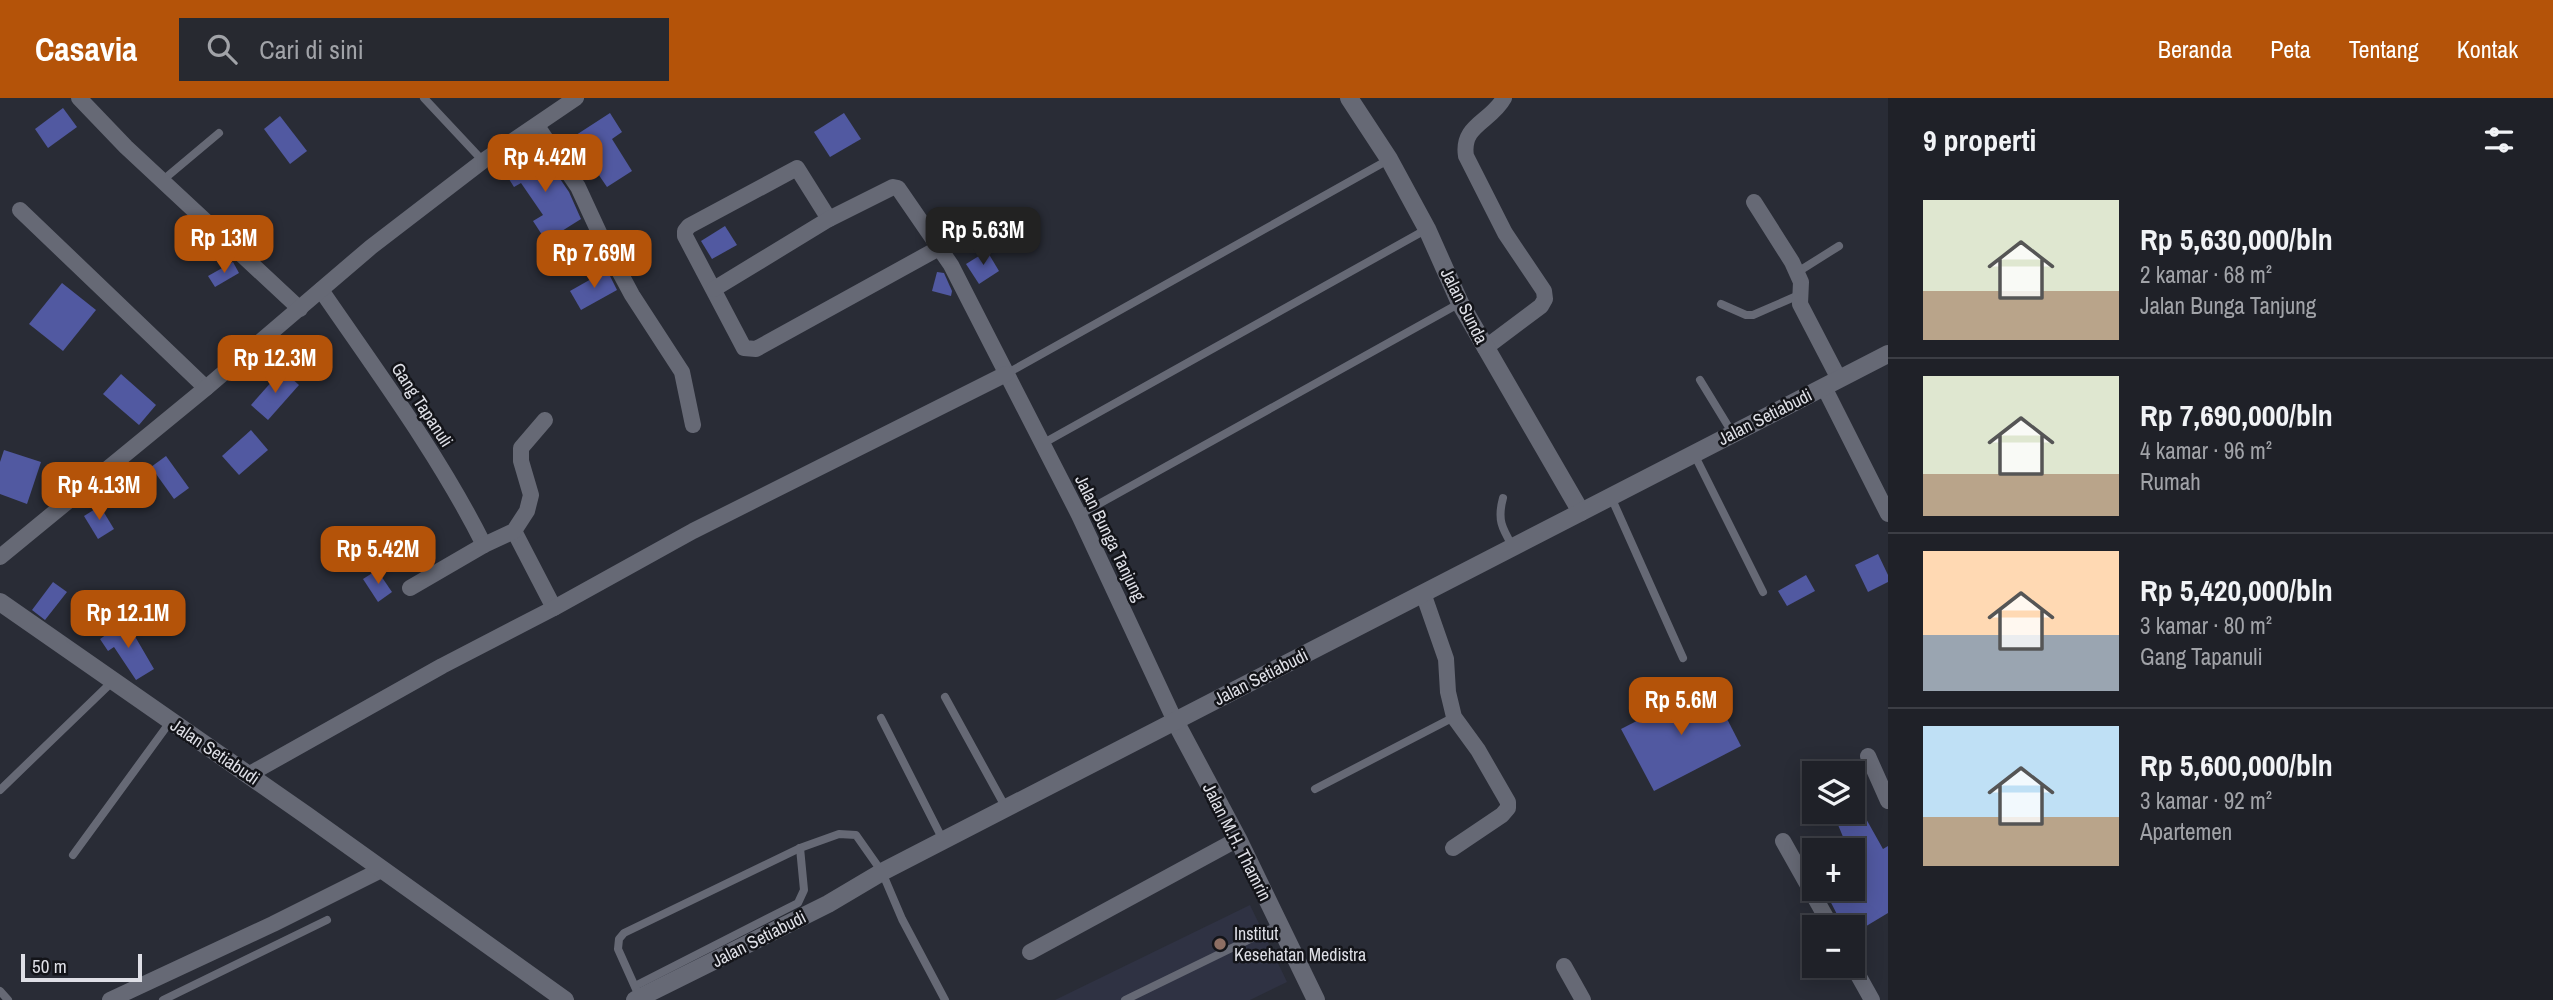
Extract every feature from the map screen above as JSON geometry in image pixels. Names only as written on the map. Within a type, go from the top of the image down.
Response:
[{"type":"street","points":[[79,98],[126,147],[300,309]]},
{"type":"street","points":[[0,556],[206,388],[371,247],[483,161],[576,98]]},
{"type":"street","name":"Jalan Sunda","points":[[1349,98],[1389,159],[1427,229],[1460,303],[1581,512]]},
{"type":"street","points":[[1485,348],[1541,306],[1545,299],[1544,291],[1504,233],[1466,156],[1464,144],[1470,131],[1498,111],[1504,98]]},
{"type":"street","points":[[537,126],[578,187],[632,295],[682,372],[693,425]]},
{"type":"street","points":[[713,289],[830,219],[797,168],[685,231],[685,236],[744,348],[756,349],[939,248]]},
{"type":"street","name":"Jalan Bunga Tanjung","points":[[830,219],[895,187],[899,189],[951,265],[1079,515],[1175,721]]},
{"type":"street","points":[[1754,202],[1801,282],[1800,304],[1888,514]]},
{"type":"street","points":[[20,210],[206,388]]},
{"type":"street","name":"Gang Tapanuli","points":[[321,290],[400,403],[484,545]]},
{"type":"street","name":"Jalan Setiabudi","points":[[641,996],[828,904],[882,872],[1888,354]]},
{"type":"street","points":[[248,775],[442,666],[698,529],[1006,374]]},
{"type":"street","points":[[410,588],[484,545],[514,531],[527,511],[531,495],[521,461],[521,447],[545,420]]},
{"type":"street","points":[[514,531],[554,608]]},
{"type":"street","points":[[1423,593],[1446,659],[1448,692],[1454,717],[1478,750],[1508,802],[1502,815],[1453,848]]},
{"type":"street","name":"Jalan Setiabudi","points":[[0,602],[565,1000]]},
{"type":"street","name":"Jalan M.H. Thamrin","points":[[1175,721],[1238,839],[1316,1000]]},
{"type":"street","points":[[1868,755],[1888,801]]},
{"type":"street","points":[[1030,952],[1238,839]]},
{"type":"street","points":[[1783,841],[1825,915]]},
{"type":"street","points":[[110,1000],[381,870]]},
{"type":"street","points":[[1564,966],[1583,1000]]},
{"type":"street","points":[[1860,978],[1872,1000]]},
{"type":"lane","points":[[424,98],[483,161]]},
{"type":"lane","points":[[163,180],[219,133]]},
{"type":"lane","points":[[1006,374],[1389,159]]},
{"type":"lane","points":[[1042,444],[1427,229]]},
{"type":"lane","points":[[1796,273],[1839,246]]},
{"type":"lane","points":[[1721,304],[1746,315],[1753,315],[1799,295]]},
{"type":"lane","points":[[1079,515],[1460,303]]},
{"type":"lane","points":[[1700,380],[1733,434]]},
{"type":"lane","points":[[1694,454],[1763,592]]},
{"type":"lane","points":[[1611,497],[1683,658]]},
{"type":"lane","points":[[1503,498],[1499,514],[1513,547]]},
{"type":"lane","points":[[0,790],[113,681]]},
{"type":"lane","points":[[945,697],[1006,808]]},
{"type":"lane","points":[[1315,789],[1454,717]]},
{"type":"lane","points":[[881,718],[943,841]]},
{"type":"lane","points":[[73,855],[170,722]]},
{"type":"lane","points":[[800,848],[804,890],[798,903],[641,996],[618,950],[619,939],[624,933],[800,848],[839,834],[856,835],[882,872],[902,919],[945,1000]]},
{"type":"lane","points":[[163,1000],[327,920]]},
{"type":"lane","points":[[1125,1000],[1279,925]]},
{"type":"lane","points":[[0,991],[8,1000]]},
{"type":"shaded area","name":"Institut Kesehatan Medistra","points":[[1250,905],[1287,982],[1250,1000],[1055,1000]]},
{"type":"building","points":[[63,108],[77,127],[48,148],[35,129]]},
{"type":"building","points":[[610,113],[622,132],[612,139],[632,171],[607,187],[573,137]]},
{"type":"building","points":[[844,113],[861,139],[830,157],[814,132]]},
{"type":"building","points":[[280,116],[307,151],[290,164],[264,129]]},
{"type":"building","points":[[539,148],[569,192],[581,219],[546,241],[533,221],[543,215],[521,183],[514,187],[504,171]]},
{"type":"building","points":[[725,226],[737,245],[712,259],[701,241]]},
{"type":"building","points":[[987,251],[999,271],[979,284],[966,264]]},
{"type":"building","points":[[233,262],[239,273],[215,287],[208,276]]},
{"type":"building","points":[[607,270],[617,290],[581,310],[570,291]]},
{"type":"building","points":[[937,272],[944,273],[952,291],[951,296],[932,291]]},
{"type":"building","points":[[62,283],[96,310],[63,351],[29,324]]},
{"type":"building","points":[[282,370],[299,385],[268,420],[251,405]]},
{"type":"building","points":[[121,374],[156,405],[139,425],[103,394]]},
{"type":"building","points":[[251,430],[268,450],[239,475],[222,456]]},
{"type":"building","points":[[4,450],[41,462],[27,504],[0,494],[0,462]]},
{"type":"building","points":[[166,456],[189,488],[174,499],[151,467]]},
{"type":"building","points":[[100,506],[114,529],[98,539],[84,516]]},
{"type":"building","points":[[1878,554],[1888,575],[1888,582],[1868,592],[1855,565]]},
{"type":"building","points":[[377,570],[392,592],[378,602],[363,579]]},
{"type":"building","points":[[1806,575],[1815,591],[1787,606],[1778,591]]},
{"type":"building","points":[[53,582],[67,592],[45,620],[32,610]]},
{"type":"building","points":[[126,621],[154,669],[136,680],[114,647],[108,651],[100,639]]},
{"type":"building","points":[[1709,684],[1741,746],[1654,791],[1621,729]]},
{"type":"building","points":[[1865,817],[1883,849],[1888,846],[1888,913],[1865,927],[1865,915],[1837,915],[1830,901],[1865,901],[1865,838],[1844,838],[1838,824],[1865,824]]},
{"type":"place","name":"Institut Kesehatan Medistra","points":[[1220,944]]}]
